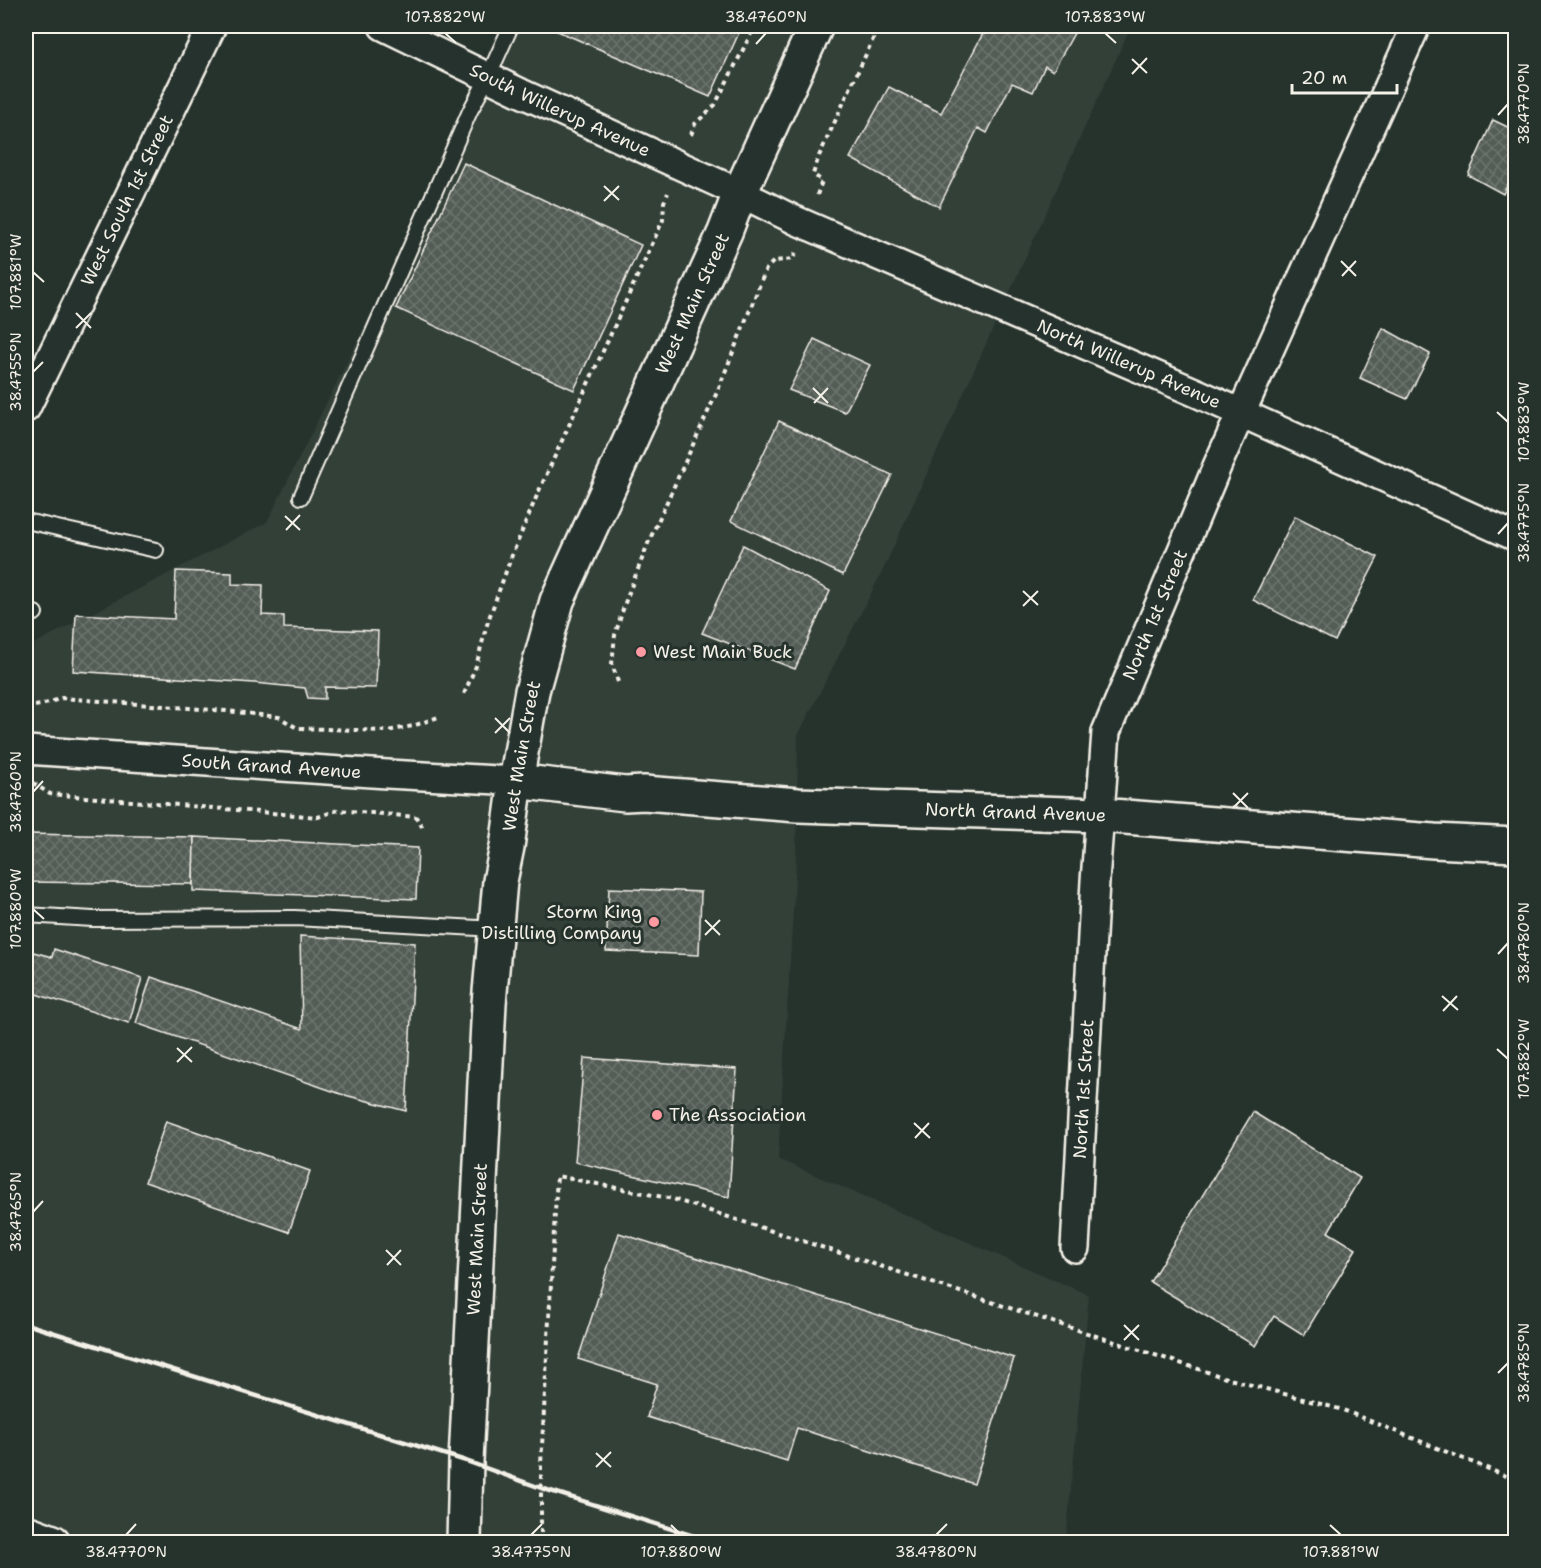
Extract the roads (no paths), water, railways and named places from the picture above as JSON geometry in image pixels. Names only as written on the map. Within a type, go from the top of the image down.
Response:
[{"type":"main road","name":"West Main Street","points":[[464,1542],[489,1004],[500,881],[532,691],[557,601],[816,26]]},
{"type":"main road","name":"North Grand Avenue","points":[[516,781],[625,794],[656,794],[798,805],[1099,815],[1434,841],[1515,845]]},
{"type":"main road","points":[[26,1532],[53,1542]]},
{"type":"street","name":"West South 1st Street","points":[[26,408],[212,26]]},
{"type":"street","name":"South Willerup Avenue","points":[[383,26],[521,93],[740,193]]},
{"type":"street","name":"North 1st Street","points":[[1075,1248],[1099,815],[1106,732],[1218,464],[1416,26]]},
{"type":"street","name":"North Willerup Avenue","points":[[740,193],[807,225],[1514,531]]},
{"type":"street","name":"South Grand Avenue","points":[[26,750],[516,781]]},
{"type":"lane","points":[[301,497],[470,111],[511,26]]},
{"type":"lane","points":[[26,521],[156,550]]},
{"type":"lane","points":[[26,915],[93,919],[295,918],[496,929]]},
{"type":"railway","points":[[26,1324],[466,1461],[541,1488],[713,1542]]},
{"type":"place","name":"West Main Buck","points":[[641,652]]},
{"type":"place","name":"Storm King Distilling Company","points":[[654,922]]},
{"type":"place","name":"The Association","points":[[657,1115]]}]
